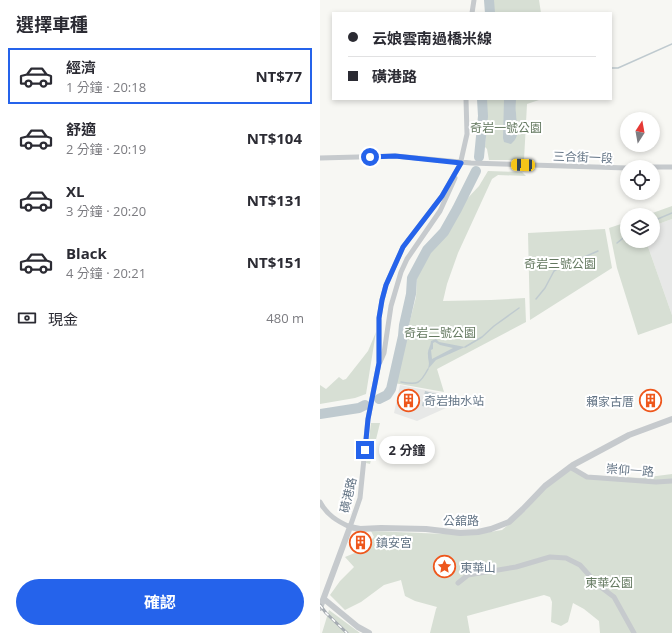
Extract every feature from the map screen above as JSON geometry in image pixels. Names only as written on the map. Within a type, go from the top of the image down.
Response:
[{"type":"street","points":[[472,12],[474,0]]},
{"type":"street","points":[[379,363],[384,353],[391,306],[401,272],[407,259],[440,211],[450,192],[461,163],[467,134],[466,100]]},
{"type":"street","name":"三合街一段","points":[[320,158],[395,156],[461,163],[620,168]]},
{"type":"street","points":[[379,363],[379,318],[386,285],[393,266],[403,247],[442,196],[461,163]]},
{"type":"street","points":[[660,167],[672,167]]},
{"type":"street","name":"磺港路","points":[[350,527],[360,498],[368,419],[379,363]]},
{"type":"street","name":"公舘路","points":[[350,527],[360,529],[426,529],[460,533],[478,532],[491,529],[509,522],[544,486],[570,467],[629,435],[672,419]]},
{"type":"street","name":"崇仰一路","points":[[570,467],[587,477],[656,482],[672,481]]},
{"type":"street","points":[[320,502],[324,509],[335,520],[350,527],[320,608]]},
{"type":"street","points":[[458,583],[468,575],[516,567],[550,556],[566,558],[580,565],[598,585],[614,597],[634,633]]},
{"type":"street","points":[[324,599],[358,627],[369,633]]},
{"type":"shaded area","points":[[504,100],[516,100],[518,130],[516,137],[511,144],[504,142]]},
{"type":"shaded area","points":[[672,219],[672,315],[648,248],[660,248],[660,223]]},
{"type":"shaded area","points":[[436,339],[439,342],[465,347],[436,360],[428,369],[428,353],[431,341]],"holes":[[[435,342],[440,345],[453,348],[432,359],[431,350],[433,349],[433,343]]]},
{"type":"shaded area","name":"奇岩抽水站","points":[[400,385],[440,393],[446,408],[417,421],[394,413]]},
{"type":"shaded area","points":[[425,391],[436,394],[438,399],[427,407],[422,406]]},
{"type":"green space","points":[[492,0],[539,0],[541,12],[493,12]]},
{"type":"green space","name":"奇岩一號公園","points":[[486,100],[539,100],[527,104],[524,160],[489,160],[487,149],[485,147],[487,117]]},
{"type":"green space","name":"奇岩二號公園","points":[[488,171],[522,172],[526,176],[498,175],[492,179],[458,253],[447,284],[443,301],[525,298],[526,322],[437,369],[444,392],[394,383],[416,297],[417,278],[430,253],[445,233],[447,224],[452,215],[479,186]]},
{"type":"green space","points":[[672,206],[672,219],[660,223],[660,210]]},
{"type":"green space","points":[[620,224],[620,248],[648,248],[672,315],[672,323],[638,335],[617,268],[609,228]]},
{"type":"green space","name":"奇岩三號公園","points":[[605,229],[612,268],[530,320],[528,233]]},
{"type":"green space","points":[[376,332],[366,394],[355,398],[320,404],[320,385],[326,389],[339,377],[343,380],[346,379],[368,351]]},
{"type":"green space","points":[[371,423],[380,423],[370,464],[366,463]]},
{"type":"green space","name":"東華公園","points":[[576,469],[586,475],[641,478],[672,474],[672,633],[600,633],[599,621],[584,609],[573,603],[568,622],[561,626],[551,622],[552,602],[550,597],[544,595],[467,616],[470,633],[430,633],[437,607],[415,601],[405,596],[401,580],[384,585],[361,602],[345,610],[330,595],[340,581],[354,567],[345,557],[362,550],[374,537],[371,531],[471,535],[502,530],[526,510],[547,486],[567,471]]},
{"type":"green space","points":[[329,610],[360,633],[322,633]]},
{"type":"waterway","points":[[489,0],[490,12]]},
{"type":"waterway","points":[[612,68],[618,68],[672,44]]},
{"type":"waterway","points":[[479,157],[483,116],[482,100]]},
{"type":"waterway","points":[[379,399],[387,395],[391,389],[411,294],[412,278],[427,250],[444,232],[476,171]]},
{"type":"waterway","points":[[660,218],[672,213]]},
{"type":"waterway","points":[[536,299],[545,288],[554,271],[568,262],[598,251]]},
{"type":"waterway","points":[[465,347],[482,337],[494,326],[519,308]]},
{"type":"waterway","points":[[401,382],[418,382],[423,378],[428,369]]},
{"type":"waterway","points":[[320,414],[359,408],[365,405]]},
{"type":"railway","points":[[320,605],[326,613],[347,633]]},
{"type":"place","name":"奇岩抽水站","points":[[408,400]]},
{"type":"place","name":"賴家古厝","points":[[650,401]]},
{"type":"place","name":"鎮安宮","points":[[360,542]]},
{"type":"place","name":"東華山","points":[[445,567]]},
{"type":"route","points":[[365,450],[368,419],[379,363],[379,318],[386,285],[393,266],[403,247],[442,196],[461,163],[395,156],[370,157]]}]
